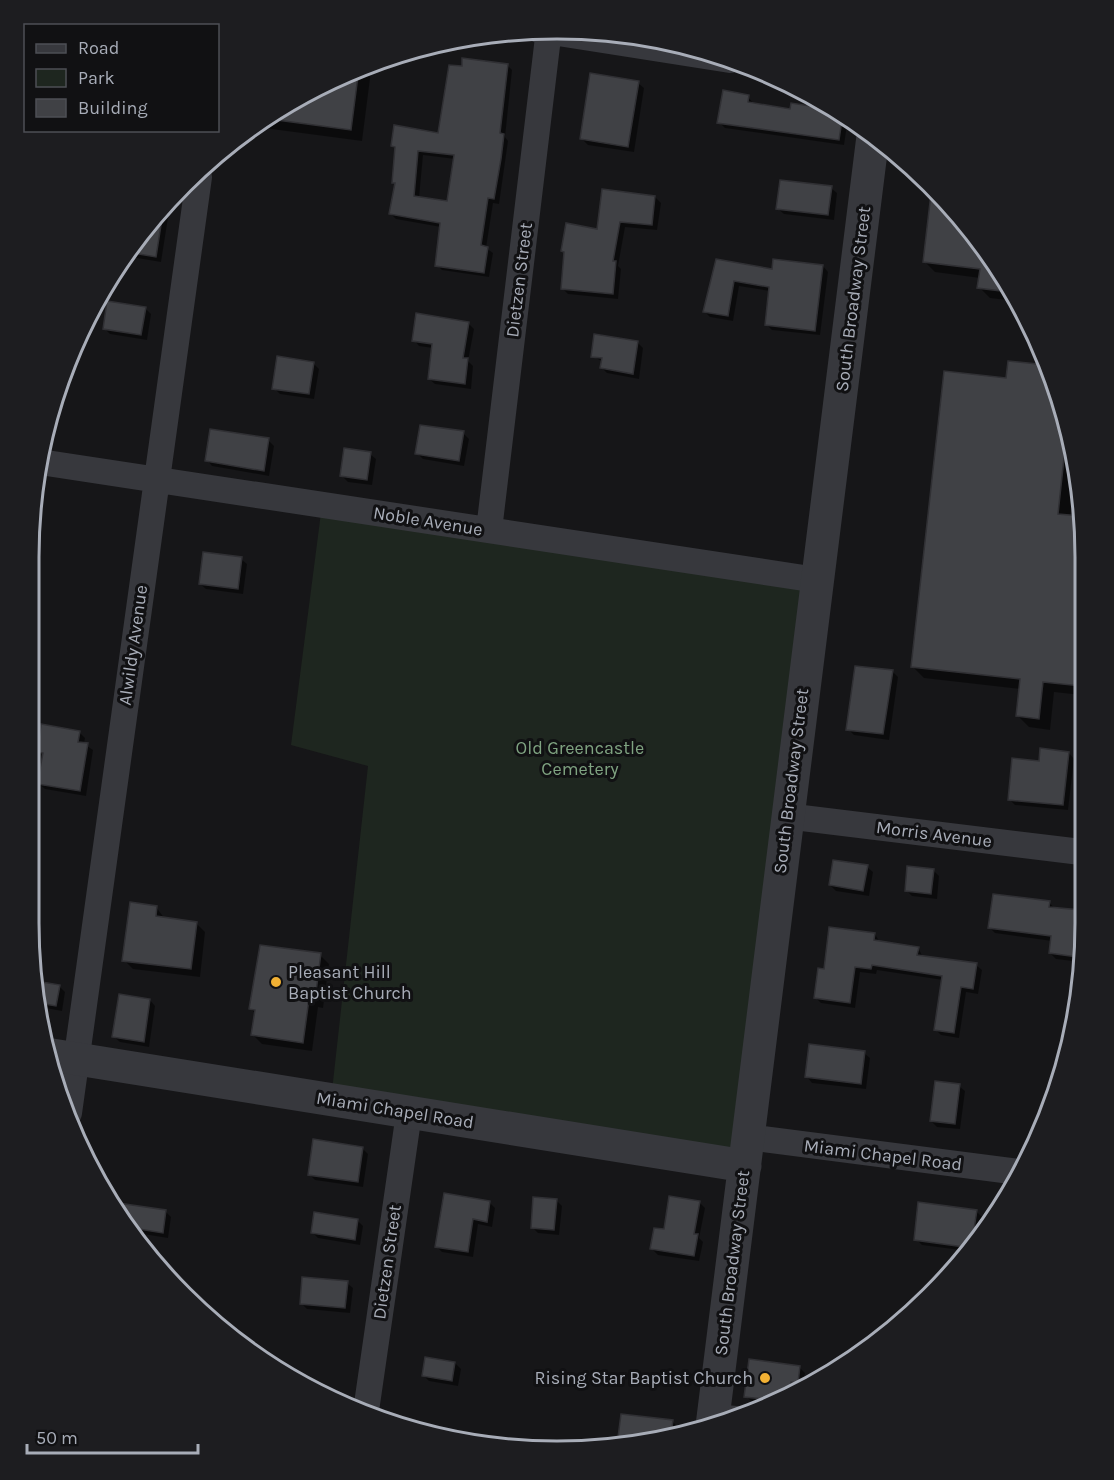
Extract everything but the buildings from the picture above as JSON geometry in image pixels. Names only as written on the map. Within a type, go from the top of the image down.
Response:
[{"type":"street","name":"Dietzen Street","points":[[489,530],[545,39]]},
{"type":"street","name":"South Broadway Street","points":[[721,1415],[746,1151],[786,816],[872,146]]},
{"type":"street","name":"Alwildy Avenue","points":[[66,1088],[61,1056],[156,480],[199,183]]},
{"type":"street","name":"Noble Avenue","points":[[48,463],[817,580]]},
{"type":"street","name":"Morris Avenue","points":[[786,816],[1075,851]]},
{"type":"street","name":"Miami Chapel Road","points":[[61,1056],[409,1113],[568,1136],[1012,1171]]},
{"type":"street","name":"Dietzen Street","points":[[367,1405],[409,1113]]},
{"type":"green space","name":"Old Greencastle Cemetery","points":[[322,505],[817,580],[745,1166],[331,1100],[368,766],[291,745]]},
{"type":"place","name":"Pleasant Hill Baptist Church","points":[[276,982]]},
{"type":"place","name":"Rising Star Baptist Church","points":[[765,1378]]}]
